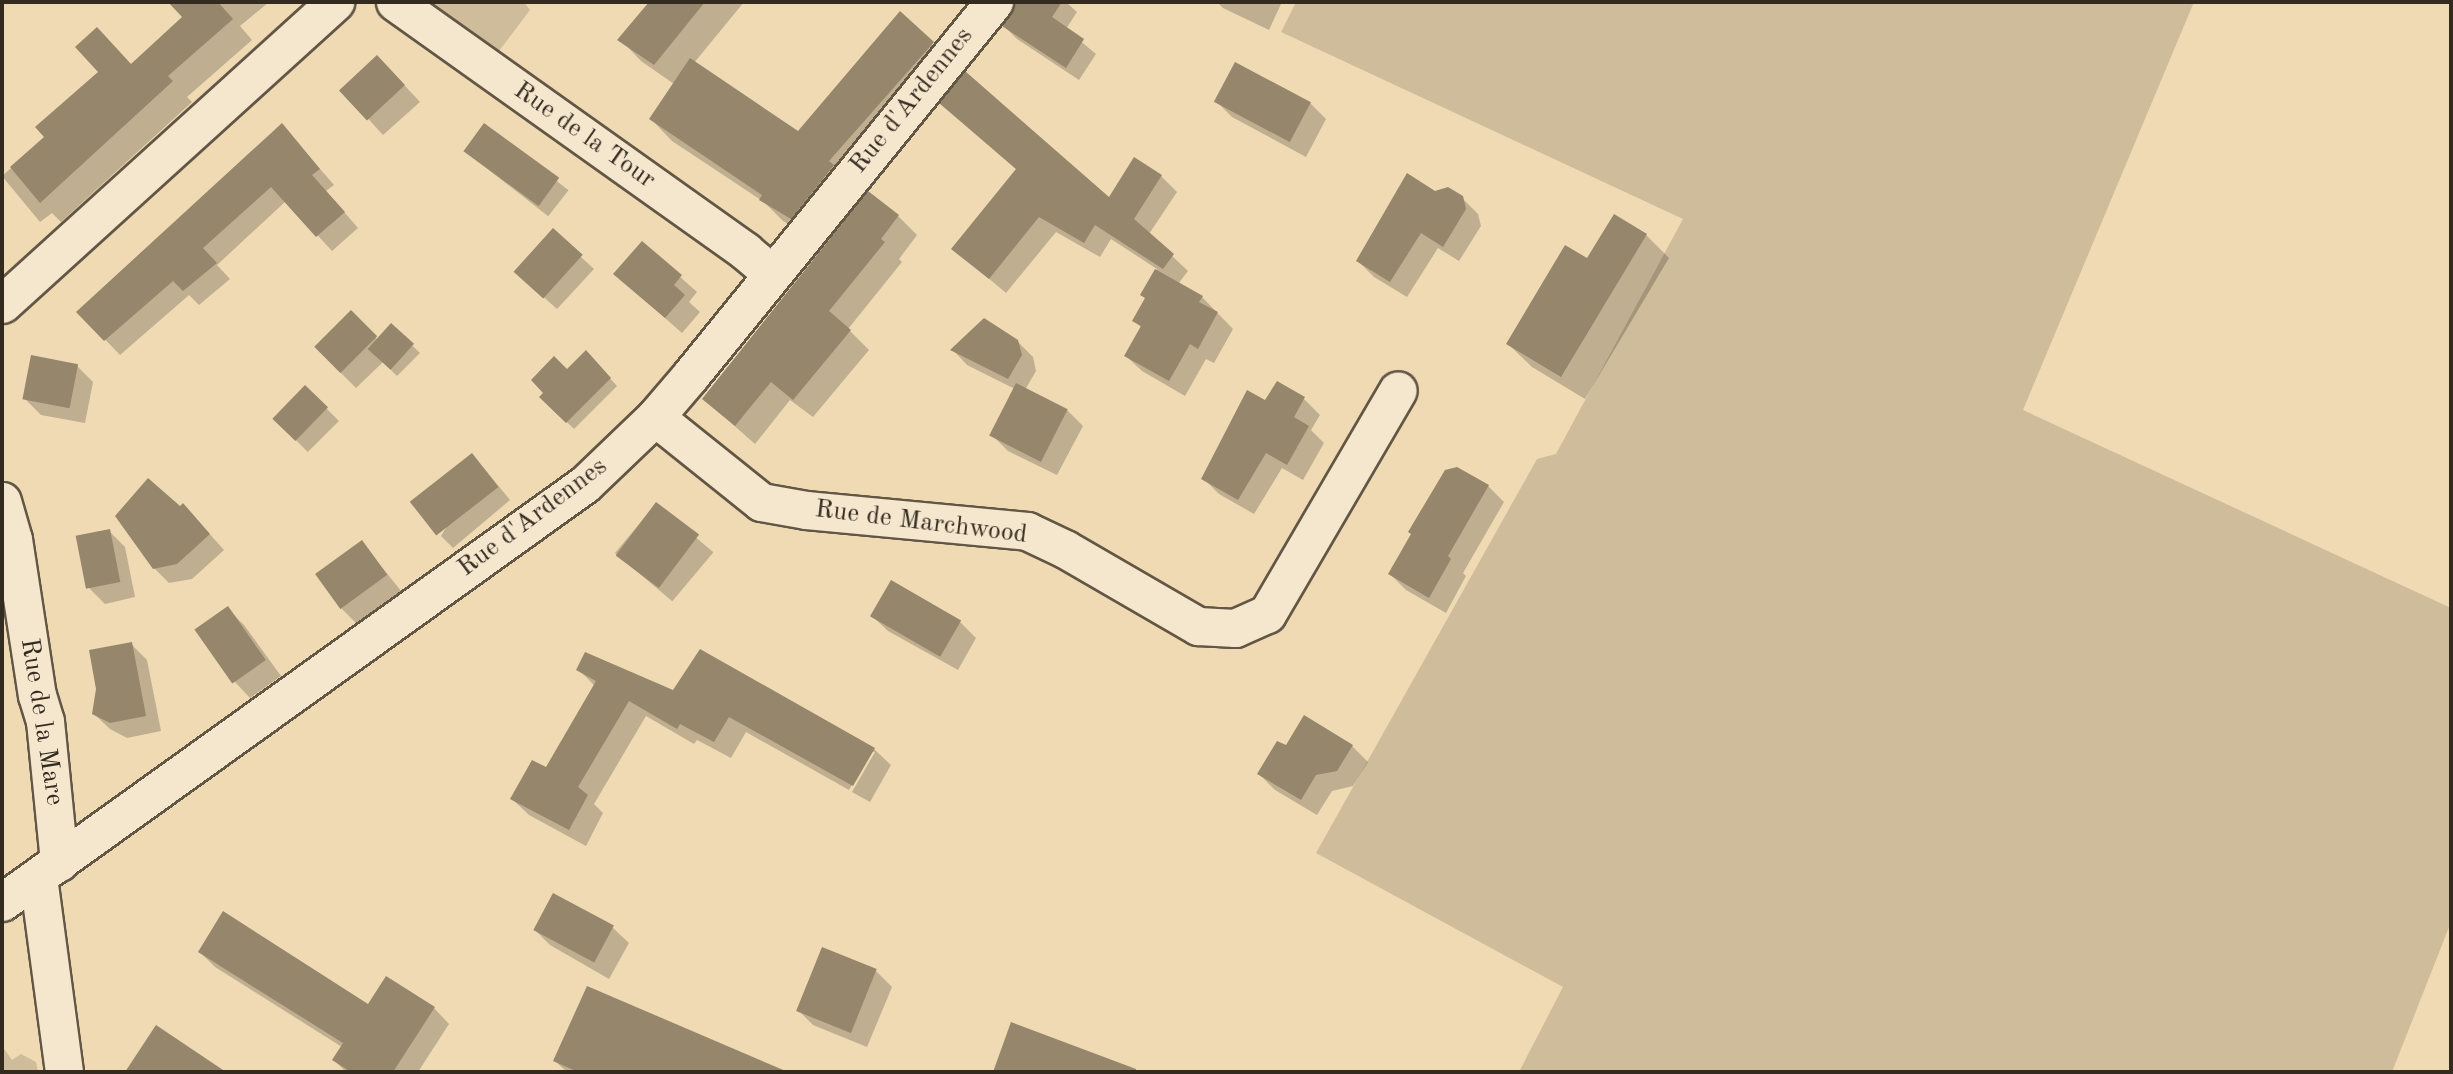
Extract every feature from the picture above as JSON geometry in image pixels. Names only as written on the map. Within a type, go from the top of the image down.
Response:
[{"type":"street","points":[[2,304],[335,2]]},
{"type":"street","name":"Rue de la Tour","points":[[395,2],[746,251],[771,273]]},
{"type":"street","name":"Rue d'Ardennes","points":[[2,902],[585,484],[655,417],[994,2]]},
{"type":"street","name":"Rue de Marchwood","points":[[655,417],[761,502],[806,510],[1027,531],[1065,549],[1198,626],[1236,628],[1267,614],[1398,390]]},
{"type":"street","name":"Rue de la Mare","points":[[2,501],[13,539],[35,683],[45,721],[49,869],[64,1072]]},
{"type":"shaded area","points":[[431,2],[524,2],[530,10],[499,51]]},
{"type":"shaded area","points":[[1296,2],[2194,2],[2023,410],[2451,608],[2451,922],[2392,1072],[1519,1072],[1563,987],[1316,853],[1537,459],[1556,454],[1683,219],[1281,32]]},
{"type":"shaded area","points":[[2,1046],[12,1060],[21,1054],[36,1062],[38,1072],[2,1072]]},
{"type":"building","points":[[168,2],[218,2],[233,19],[168,76],[173,81],[40,203],[10,167],[44,137],[35,127],[98,72],[75,47],[97,27],[131,64],[182,17]]},
{"type":"building","points":[[649,2],[705,2],[654,65],[617,40]]},
{"type":"building","points":[[1014,2],[1062,2],[1052,17],[1084,39],[1066,68],[1002,26],[1011,15]]},
{"type":"building","points":[[900,11],[934,42],[829,161],[834,165],[791,219],[759,200],[762,195],[649,119],[690,58],[798,131]]},
{"type":"building","points":[[377,55],[405,85],[367,120],[339,90]]},
{"type":"building","points":[[1235,62],[1311,102],[1290,142],[1214,102]]},
{"type":"building","points":[[965,71],[1109,197],[1134,157],[1162,175],[1134,219],[1174,254],[1163,269],[1095,225],[1084,243],[1039,217],[989,279],[951,249],[1016,169],[939,103]]},
{"type":"building","points":[[282,123],[320,169],[312,175],[345,212],[316,237],[271,187],[203,248],[217,263],[183,291],[173,281],[104,341],[76,312]]},
{"type":"building","points":[[484,123],[559,178],[539,206],[463,151]]},
{"type":"building","points":[[1407,173],[1435,191],[1448,187],[1463,196],[1466,209],[1443,247],[1421,233],[1390,282],[1356,261]]},
{"type":"building","points":[[868,191],[899,215],[881,239],[885,242],[829,311],[851,330],[793,400],[771,382],[735,426],[702,399]]},
{"type":"building","points":[[1614,214],[1647,234],[1561,377],[1506,344],[1565,245],[1587,258]]},
{"type":"building","points":[[553,228],[583,255],[543,299],[514,272]]},
{"type":"building","points":[[642,241],[682,275],[674,285],[685,295],[665,318],[613,274]]},
{"type":"building","points":[[1155,269],[1203,296],[1199,302],[1218,312],[1198,349],[1190,344],[1169,381],[1124,356],[1141,326],[1132,321],[1145,298],[1140,295]]},
{"type":"building","points":[[351,310],[377,336],[340,373],[314,347]]},
{"type":"building","points":[[984,318],[1018,340],[1022,355],[1008,379],[950,350]]},
{"type":"building","points":[[391,323],[414,344],[391,370],[368,349]]},
{"type":"building","points":[[586,350],[611,378],[566,423],[539,397],[543,393],[531,380],[554,356],[567,369]]},
{"type":"building","points":[[31,355],[78,364],[70,408],[22,399]]},
{"type":"building","points":[[1277,381],[1305,397],[1294,417],[1309,426],[1287,465],[1266,453],[1238,500],[1201,479],[1247,390],[1265,400]]},
{"type":"building","points":[[1016,383],[1068,409],[1041,462],[989,436]]},
{"type":"building","points":[[305,385],[328,407],[295,441],[272,419]]},
{"type":"building","points":[[472,453],[498,487],[436,536],[410,502]]},
{"type":"building","points":[[1457,467],[1489,485],[1448,556],[1451,559],[1429,598],[1388,574],[1411,534],[1408,532],[1445,470]]},
{"type":"building","points":[[148,478],[180,506],[183,503],[210,534],[177,564],[153,569],[115,516]]},
{"type":"building","points":[[656,502],[699,534],[659,588],[616,556]]},
{"type":"building","points":[[110,529],[120,582],[86,589],[76,536]]},
{"type":"building","points":[[362,540],[387,575],[340,609],[315,574]]},
{"type":"building","points":[[891,580],[961,620],[940,657],[870,616]]},
{"type":"building","points":[[228,606],[266,660],[232,684],[194,630]]},
{"type":"building","points":[[132,642],[146,716],[110,723],[92,714],[96,689],[89,650]]},
{"type":"building","points":[[700,649],[875,748],[853,786],[729,717],[714,742],[680,724],[677,729],[629,701],[578,787],[588,795],[569,830],[510,799],[532,760],[546,767],[596,681],[576,670],[585,652],[673,690]]},
{"type":"building","points":[[1304,715],[1353,745],[1337,771],[1316,775],[1301,800],[1257,774],[1277,741],[1286,745]]},
{"type":"building","points":[[553,893],[614,925],[594,962],[533,930]]},
{"type":"building","points":[[223,911],[368,1004],[386,976],[435,1007],[393,1072],[351,1072],[332,1060],[343,1043],[198,952]]},
{"type":"building","points":[[822,947],[877,969],[851,1033],[796,1011]]},
{"type":"building","points":[[587,986],[788,1072],[578,1072],[553,1061]]},
{"type":"building","points":[[1011,1022],[1136,1069],[1136,1072],[993,1072]]},
{"type":"building","points":[[156,1025],[226,1072],[125,1072]]}]
